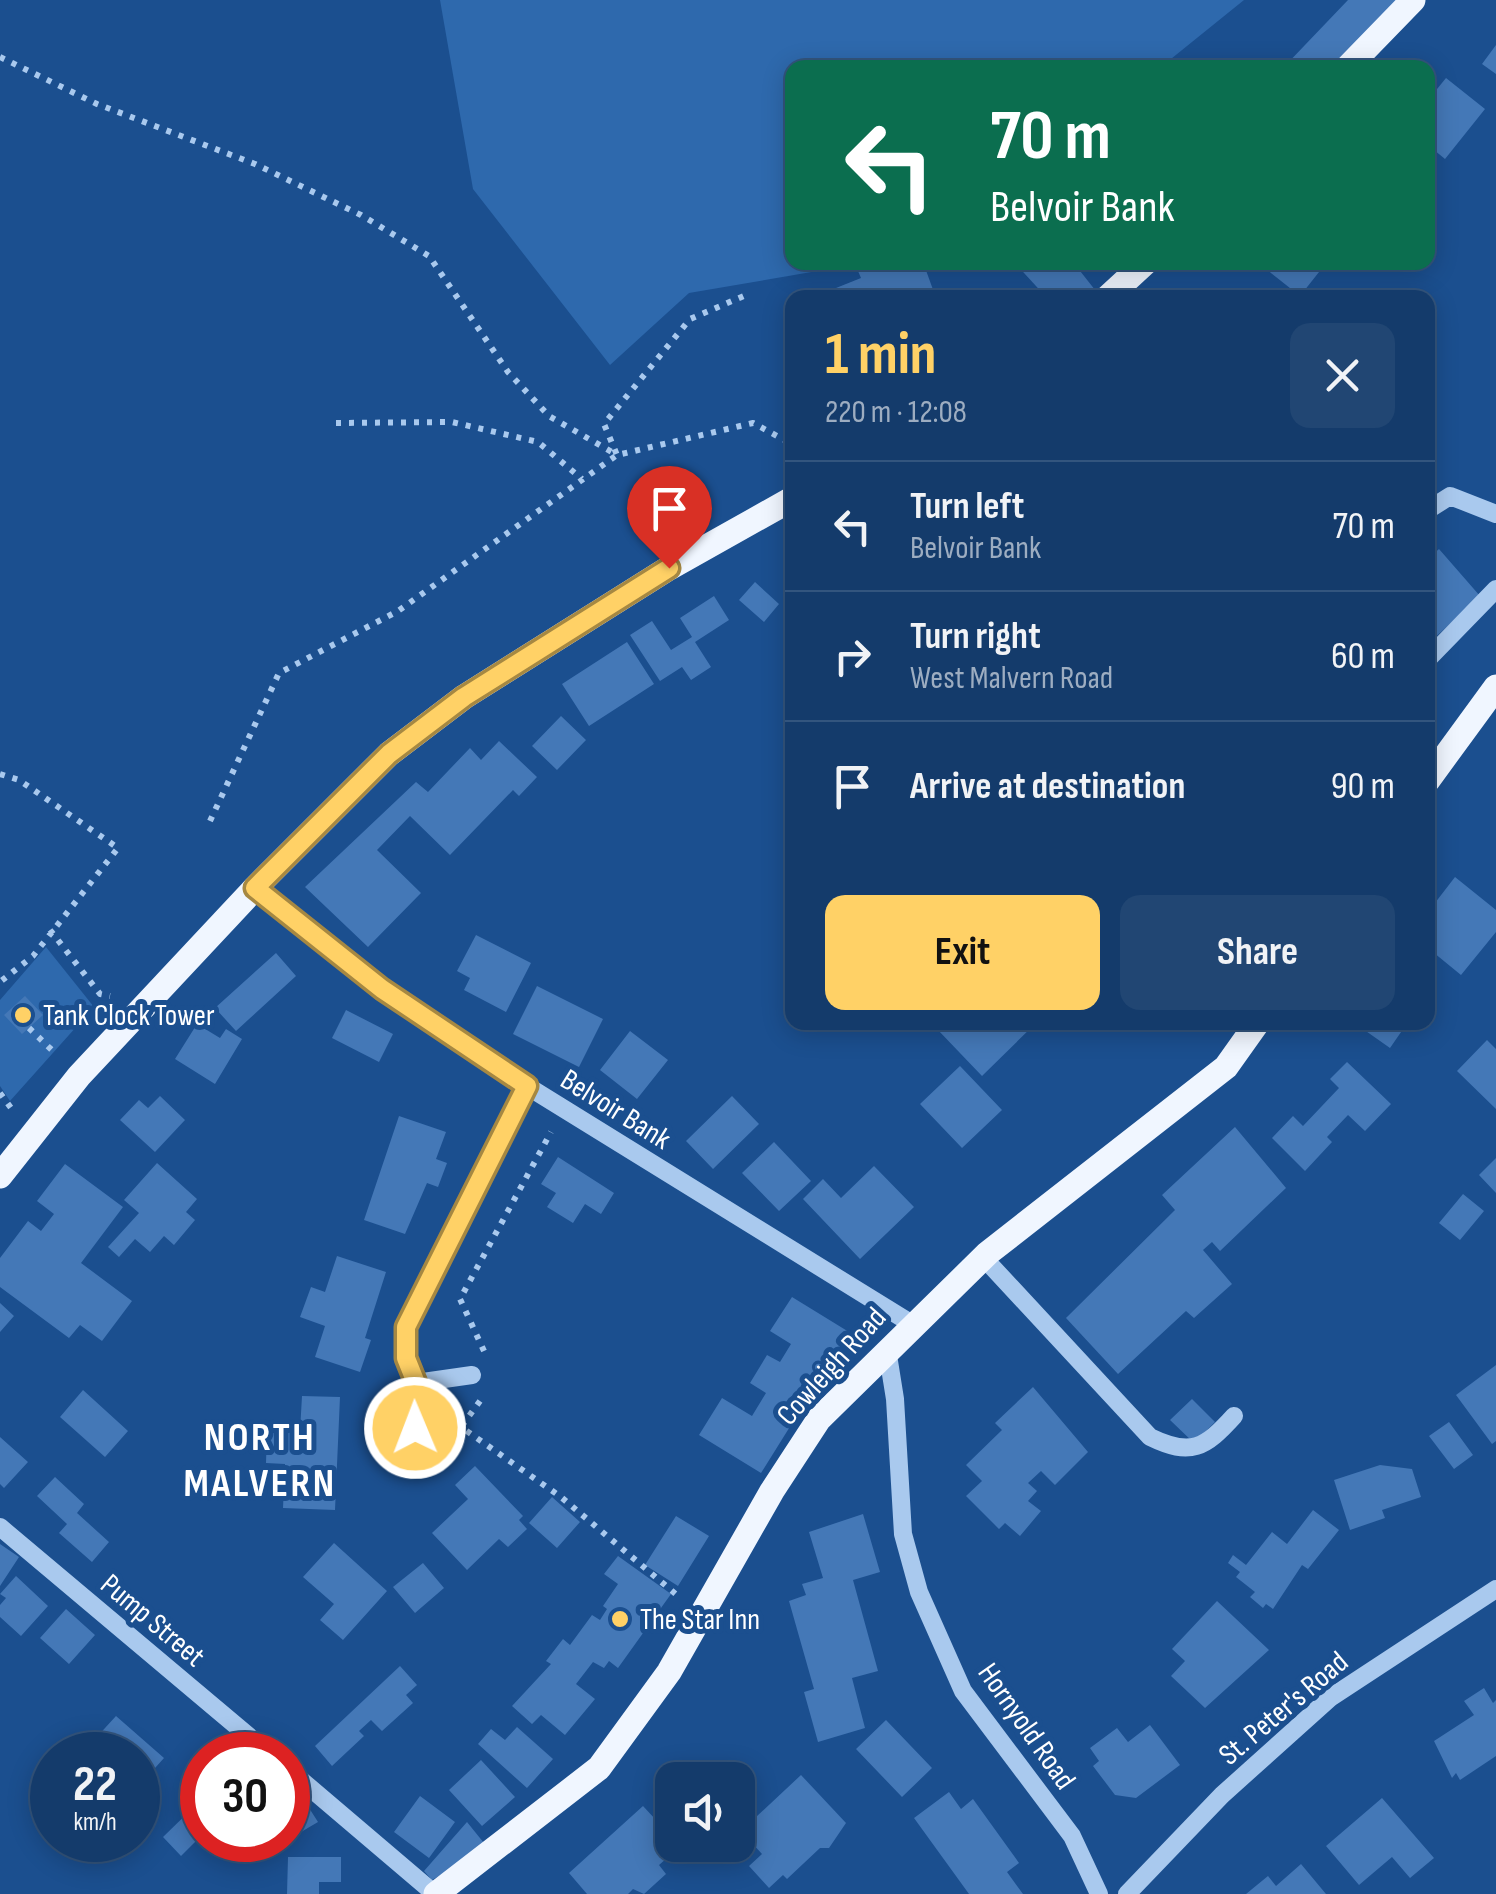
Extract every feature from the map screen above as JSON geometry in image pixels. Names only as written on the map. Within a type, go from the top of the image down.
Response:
[{"type":"main road","points":[[1355,60],[1413,0]]},
{"type":"main road","points":[[1116,290],[1137,270]]},
{"type":"main road","points":[[0,1176],[79,1076],[151,1004],[255,888],[389,754],[464,697],[669,568],[785,503]]},
{"type":"main road","points":[[1435,770],[1496,687]]},
{"type":"main road","name":"Cowleigh Road","points":[[436,1894],[598,1768],[669,1672],[819,1419],[983,1258],[1226,1068],[1252,1030]]},
{"type":"street","points":[[1435,506],[1450,496],[1496,514]]},
{"type":"street","points":[[1435,653],[1496,589]]},
{"type":"street","name":"Belvoir Bank","points":[[255,888],[382,989],[527,1086],[912,1324]]},
{"type":"street","points":[[415,1428],[416,1383],[406,1358],[406,1327],[527,1086]]},
{"type":"street","points":[[983,1258],[1150,1437],[1173,1448],[1204,1445],[1234,1416]]},
{"type":"street","name":"Hornyold Road","points":[[886,1350],[896,1399],[903,1534],[919,1592],[962,1691],[1072,1836],[1099,1894]]},
{"type":"street","points":[[416,1383],[472,1375]]},
{"type":"street","name":"Pump Street","points":[[0,1527],[243,1732]]},
{"type":"street","name":"St. Peter's Road","points":[[1126,1894],[1222,1795],[1330,1698],[1496,1589]]},
{"type":"street","points":[[310,1788],[436,1894]]},
{"type":"path","points":[[0,57],[97,104],[255,164],[362,216],[428,256],[508,372],[549,416],[617,454]]},
{"type":"path","points":[[617,454],[604,424],[629,390],[690,318],[746,295]]},
{"type":"path","points":[[336,423],[452,422],[538,442],[582,480]]},
{"type":"path","points":[[210,822],[279,673],[398,611],[617,454],[753,424],[785,440]]},
{"type":"path","points":[[0,774],[19,780],[118,848],[33,956],[0,982]]},
{"type":"path","points":[[50,930],[100,994],[151,1004]]},
{"type":"path","points":[[489,1362],[460,1299],[563,1109]]},
{"type":"path","points":[[487,1390],[461,1427],[561,1497],[701,1616]]},
{"type":"shaded area","points":[[440,0],[1244,0],[1170,60],[785,60],[785,270],[823,270],[689,293],[610,365],[473,189]]},
{"type":"shaded area","points":[[46,947],[94,1007],[10,1101],[0,1086],[0,1000]]},
{"type":"building","points":[[1348,0],[1402,0],[1345,60],[1291,60]]},
{"type":"building","points":[[1496,45],[1496,74],[1482,64]]},
{"type":"building","points":[[1446,78],[1485,109],[1445,159],[1435,151],[1435,92]]},
{"type":"building","points":[[926,270],[933,290],[837,290],[861,278],[858,271]]},
{"type":"building","points":[[1021,270],[1079,270],[1095,290],[1040,290]]},
{"type":"building","points":[[1267,270],[1321,270],[1305,290],[1292,290]]},
{"type":"building","points":[[1439,549],[1480,596],[1435,638],[1435,553]]},
{"type":"building","points":[[755,582],[779,604],[764,622],[739,600]]},
{"type":"building","points":[[714,596],[729,620],[695,642],[711,667],[691,680],[682,667],[660,681],[630,635],[652,621],[671,650],[692,637],[680,618]]},
{"type":"building","points":[[627,642],[654,684],[589,726],[562,684]]},
{"type":"building","points":[[561,716],[586,740],[557,770],[532,746]]},
{"type":"building","points":[[499,741],[537,777],[519,796],[513,790],[450,855],[410,816],[377,850],[421,893],[368,947],[305,887],[416,782],[428,792],[470,748],[481,760]]},
{"type":"building","points":[[1455,877],[1496,910],[1496,932],[1461,975],[1435,954],[1435,903]]},
{"type":"building","points":[[476,935],[531,963],[506,1012],[464,990],[470,978],[457,971]]},
{"type":"building","points":[[276,953],[296,976],[236,1031],[215,1008]]},
{"type":"building","points":[[537,986],[603,1019],[579,1067],[513,1034]]},
{"type":"building","name":"Tank Clock Tower","points":[[25,996],[43,1015],[22,1034],[4,1015]]},
{"type":"building","points":[[346,1010],[393,1034],[379,1062],[332,1038]]},
{"type":"building","points":[[197,1024],[220,1038],[226,1029],[242,1039],[215,1084],[175,1059]]},
{"type":"building","points":[[938,1030],[1029,1030],[982,1076]]},
{"type":"building","points":[[1364,1030],[1402,1030],[1390,1048]]},
{"type":"building","points":[[630,1031],[668,1060],[637,1099],[600,1070]]},
{"type":"building","points":[[1487,1040],[1496,1049],[1496,1109],[1457,1071]]},
{"type":"building","points":[[1347,1062],[1391,1104],[1365,1131],[1348,1115],[1327,1137],[1332,1142],[1305,1171],[1272,1138],[1293,1116],[1303,1126],[1339,1088],[1330,1079]]},
{"type":"building","points":[[960,1066],[1002,1110],[962,1148],[920,1104]]},
{"type":"building","points":[[160,1096],[185,1120],[155,1152],[120,1120],[139,1100],[148,1108]]},
{"type":"building","points":[[732,1096],[759,1124],[713,1169],[686,1141]]},
{"type":"building","points":[[399,1116],[446,1132],[436,1159],[447,1163],[438,1187],[427,1183],[405,1234],[364,1220]]},
{"type":"building","points":[[1235,1127],[1286,1188],[1220,1251],[1212,1242],[1203,1250],[1232,1284],[1194,1318],[1186,1311],[1118,1374],[1066,1318],[1175,1210],[1162,1195]]},
{"type":"building","points":[[774,1142],[811,1181],[779,1211],[742,1173]]},
{"type":"building","points":[[558,1157],[614,1193],[601,1214],[585,1204],[573,1223],[547,1207],[556,1193],[541,1184]]},
{"type":"building","points":[[1496,1158],[1496,1193],[1479,1175]]},
{"type":"building","points":[[157,1163],[197,1199],[186,1212],[195,1220],[174,1245],[164,1236],[150,1252],[135,1239],[119,1257],[108,1247],[139,1213],[124,1200]]},
{"type":"building","points":[[65,1164],[123,1207],[81,1263],[132,1301],[102,1341],[80,1325],[69,1338],[0,1287],[0,1258],[28,1221],[41,1231],[54,1214],[37,1201]]},
{"type":"building","points":[[874,1166],[914,1207],[860,1259],[803,1199],[823,1179],[841,1198]]},
{"type":"building","points":[[1463,1194],[1484,1211],[1460,1240],[1439,1223]]},
{"type":"building","points":[[337,1256],[386,1272],[365,1338],[371,1340],[360,1372],[315,1357],[325,1326],[300,1317],[311,1287],[325,1292]]},
{"type":"building","points":[[792,1297],[849,1332],[761,1473],[699,1435],[722,1398],[752,1416],[766,1393],[750,1383],[767,1355],[780,1362],[791,1344],[770,1331]]},
{"type":"building","points":[[0,1303],[14,1316],[0,1332]]},
{"type":"building","points":[[1496,1365],[1496,1441],[1492,1444],[1456,1395]]},
{"type":"building","points":[[1033,1387],[1088,1452],[1055,1485],[1041,1471],[1028,1483],[1037,1491],[1028,1501],[1041,1511],[1020,1536],[1005,1523],[999,1529],[966,1496],[982,1481],[966,1465],[1002,1430],[995,1423]]},
{"type":"building","points":[[83,1390],[128,1431],[105,1457],[60,1417]]},
{"type":"building","points":[[302,1396],[340,1397],[335,1510],[283,1508],[285,1464],[266,1463],[267,1430],[300,1431]]},
{"type":"building","points":[[1192,1399],[1215,1422],[1194,1443],[1170,1420]]},
{"type":"building","points":[[1449,1422],[1473,1455],[1454,1469],[1429,1436]]},
{"type":"building","points":[[0,1437],[28,1462],[4,1488],[0,1484]]},
{"type":"building","points":[[1380,1465],[1412,1469],[1421,1497],[1382,1510],[1385,1518],[1350,1530],[1334,1480]]},
{"type":"building","points":[[475,1466],[523,1516],[519,1520],[527,1529],[508,1547],[499,1539],[467,1570],[432,1533],[468,1499],[455,1485]]},
{"type":"building","points":[[55,1477],[84,1504],[77,1513],[109,1542],[92,1562],[59,1533],[67,1524],[37,1496]]},
{"type":"building","points":[[552,1497],[580,1522],[557,1548],[529,1523]]},
{"type":"building","points":[[1313,1510],[1339,1530],[1308,1569],[1302,1565],[1273,1609],[1266,1604],[1263,1608],[1250,1597],[1255,1592],[1236,1577],[1240,1572],[1228,1563],[1233,1555],[1246,1565],[1272,1532],[1287,1544]]},
{"type":"building","points":[[863,1514],[880,1572],[853,1580],[878,1671],[852,1678],[865,1728],[818,1742],[804,1692],[814,1689],[789,1601],[806,1595],[802,1584],[823,1578],[809,1532]]},
{"type":"building","points":[[676,1516],[709,1536],[678,1586],[645,1565]]},
{"type":"building","points":[[334,1543],[387,1591],[343,1640],[320,1620],[334,1604],[303,1577]]},
{"type":"building","points":[[0,1544],[19,1557],[0,1586]]},
{"type":"building","points":[[618,1556],[671,1594],[618,1668],[609,1661],[604,1668],[593,1662],[576,1684],[595,1699],[565,1735],[541,1715],[532,1724],[512,1706],[551,1664],[546,1661],[563,1639],[570,1645],[592,1615],[600,1620],[607,1609],[603,1606],[618,1584],[604,1574]]},
{"type":"building","points":[[423,1563],[444,1588],[415,1613],[393,1587]]},
{"type":"building","points":[[16,1576],[48,1606],[21,1636],[0,1617],[0,1605],[6,1598],[0,1594]]},
{"type":"building","points":[[1217,1601],[1269,1650],[1205,1708],[1171,1676],[1185,1661],[1172,1649]]},
{"type":"building","points":[[66,1609],[95,1635],[69,1664],[40,1638]]},
{"type":"building","points":[[400,1666],[417,1685],[406,1695],[413,1703],[382,1731],[371,1720],[359,1731],[364,1736],[332,1766],[315,1746]]},
{"type":"building","points":[[1484,1688],[1493,1703],[1496,1700],[1496,1756],[1460,1780],[1456,1773],[1452,1778],[1434,1741],[1474,1715],[1464,1701]]},
{"type":"building","points":[[116,1716],[134,1732],[101,1732]]},
{"type":"building","points":[[886,1720],[932,1768],[902,1797],[856,1749]]},
{"type":"building","points":[[1150,1725],[1180,1765],[1136,1798],[1115,1795],[1093,1766],[1099,1761],[1090,1748],[1117,1728],[1128,1742]]},
{"type":"building","points":[[517,1727],[553,1759],[527,1788],[478,1744],[491,1729],[505,1740]]},
{"type":"building","points":[[481,1760],[515,1797],[482,1826],[449,1790]]},
{"type":"building","points":[[801,1775],[846,1823],[829,1848],[820,1848],[787,1879],[783,1875],[769,1888],[749,1866],[762,1854],[755,1846],[755,1818]]},
{"type":"building","points":[[949,1792],[961,1809],[973,1799],[1019,1863],[1007,1872],[1023,1894],[969,1894],[914,1818]]},
{"type":"building","points":[[420,1796],[455,1822],[429,1858],[394,1832]]},
{"type":"building","points":[[1382,1798],[1434,1858],[1410,1878],[1392,1857],[1359,1885],[1326,1846]]},
{"type":"building","points":[[643,1806],[655,1819],[655,1862],[662,1862],[659,1865],[666,1874],[644,1894],[633,1889],[628,1894],[587,1894],[569,1873]]},
{"type":"building","points":[[310,1809],[318,1822],[310,1827]]},
{"type":"building","points":[[180,1820],[180,1855],[163,1837]]},
{"type":"building","points":[[467,1822],[488,1848],[432,1880],[424,1871]]},
{"type":"building","points":[[341,1857],[341,1882],[319,1882],[319,1894],[287,1894],[288,1862]]},
{"type":"building","points":[[1301,1864],[1326,1894],[1246,1894],[1268,1876],[1276,1886]]},
{"type":"place","name":"Tank Clock Tower","points":[[23,1015]]},
{"type":"place","name":"The Star Inn","points":[[620,1619]]},
{"type":"district","name":"NORTH MALVERN","points":[[260,1459]]},
{"type":"route","points":[[415,1428],[416,1383],[406,1358],[406,1327],[527,1086],[382,989],[255,888],[389,754],[464,697],[669,568]]}]
